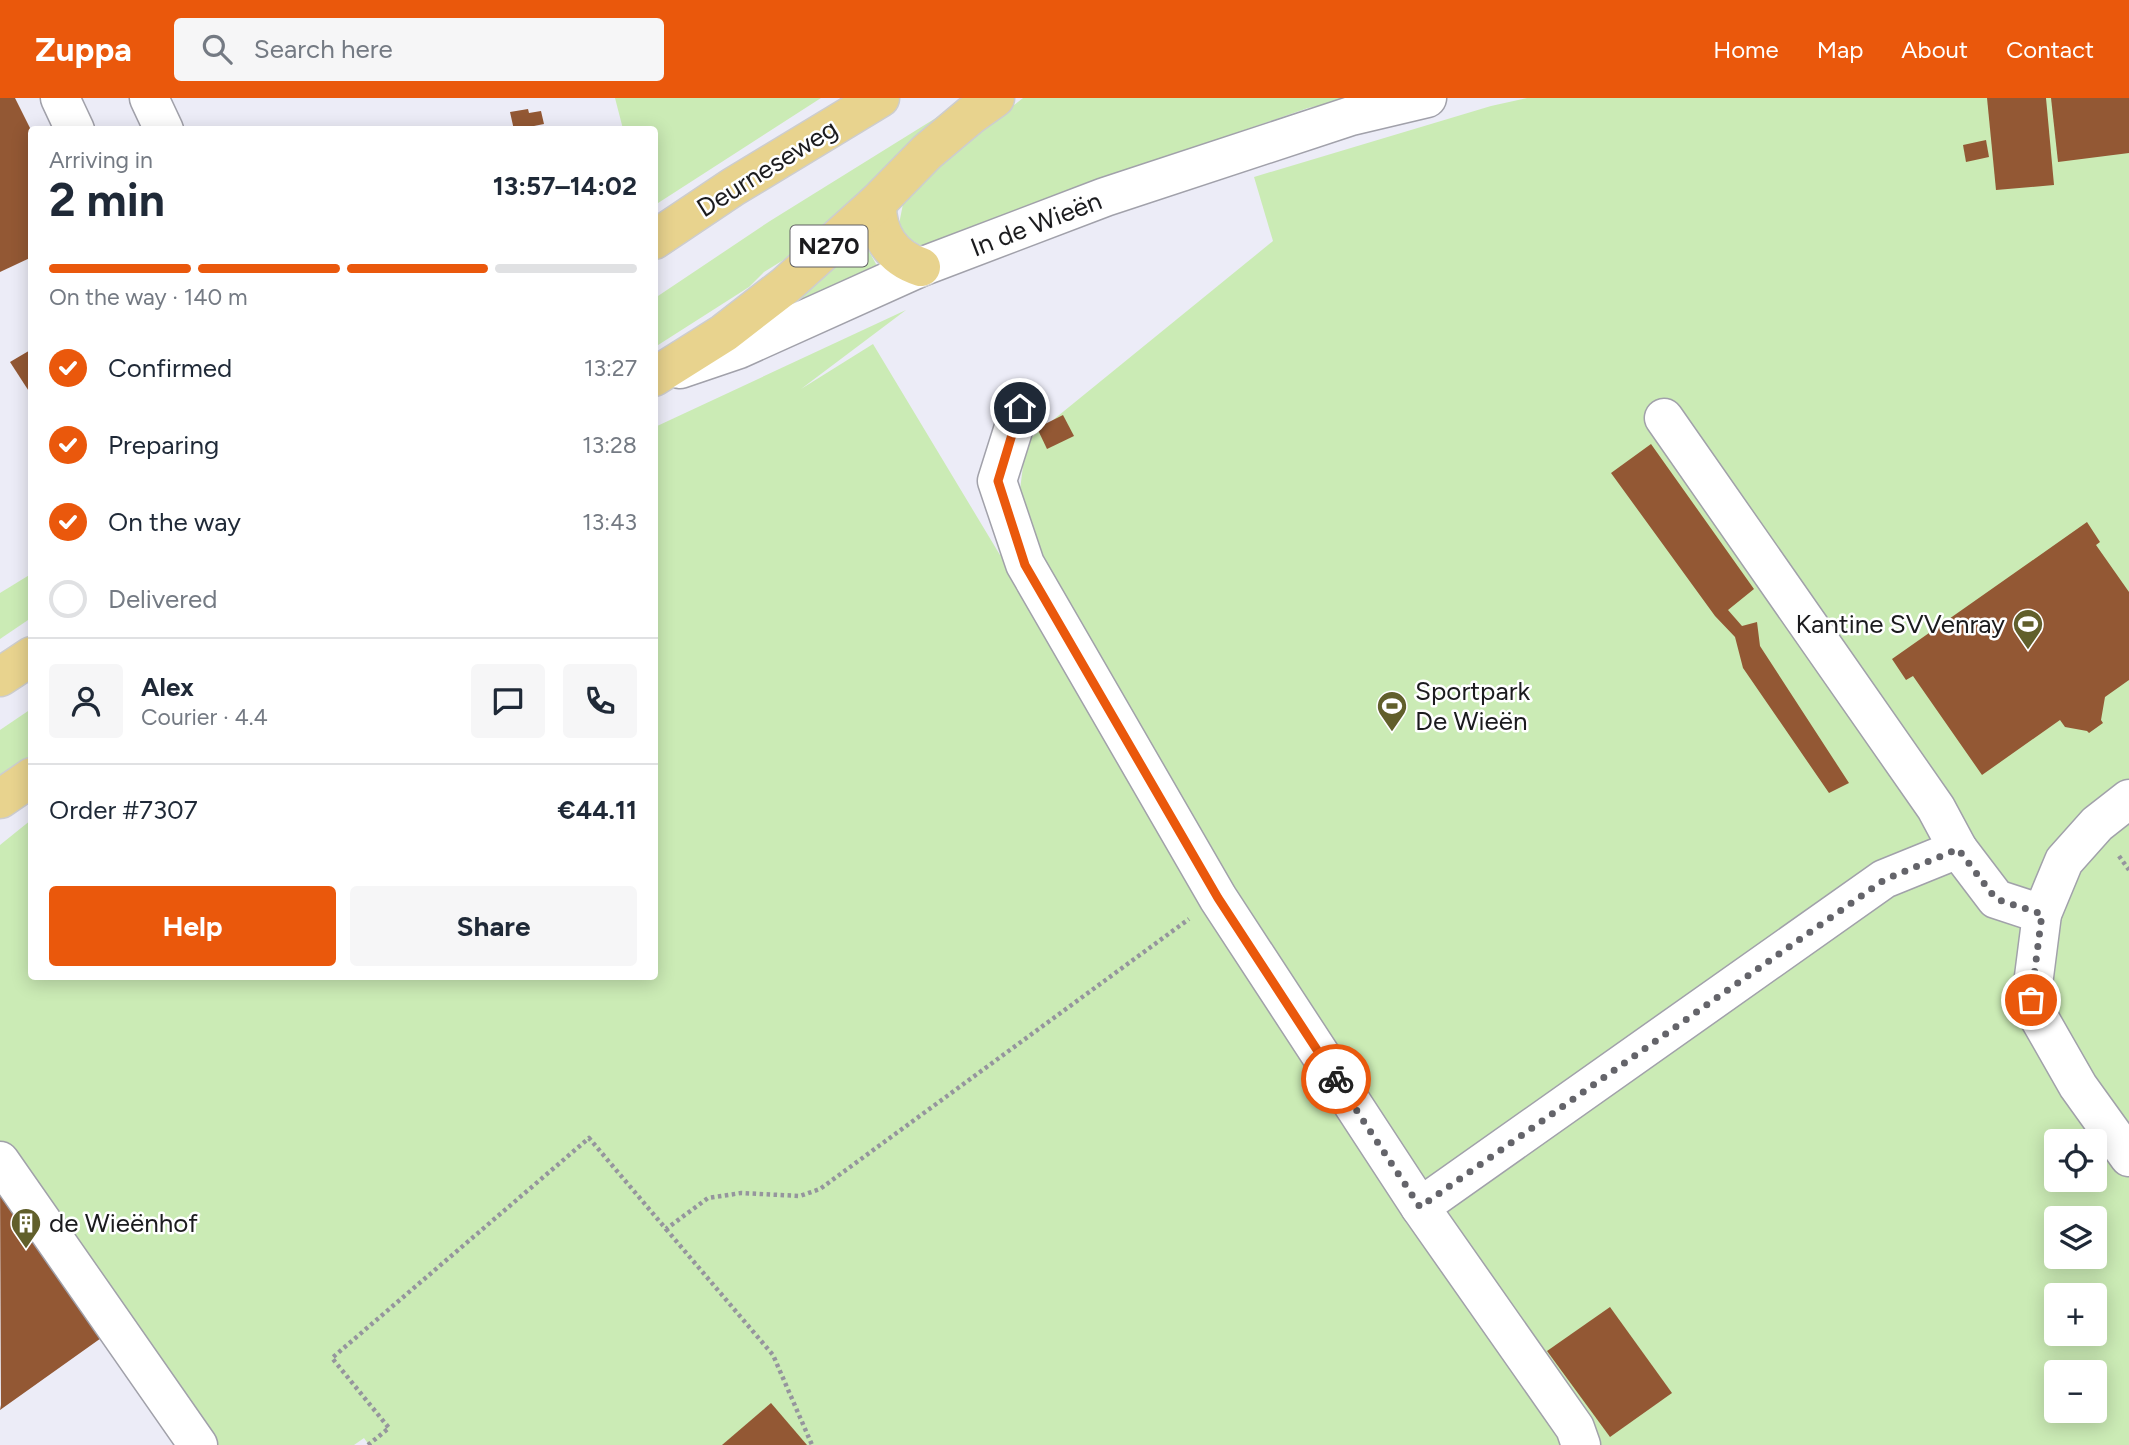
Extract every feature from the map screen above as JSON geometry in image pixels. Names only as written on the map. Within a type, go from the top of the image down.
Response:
[{"type":"main road","name":"Deurneseweg","points":[[658,237],[733,187],[880,98]]},
{"type":"main road","name":"N270","points":[[658,374],[738,322],[786,285],[877,203],[927,152],[995,98]]},
{"type":"main road","name":"N270","points":[[877,203],[884,239],[900,257],[921,267]]},
{"type":"main road","points":[[0,677],[28,659]]},
{"type":"main road","points":[[0,799],[28,780]]},
{"type":"street","points":[[60,98],[73,126]]},
{"type":"street","points":[[149,98],[162,126]]},
{"type":"street","name":"In de Wieën","points":[[658,376],[739,349],[921,267],[1105,197],[1351,116],[1427,98]]},
{"type":"street","points":[[1020,408],[998,481],[1025,565],[1218,898],[1420,1207],[1574,1429],[1581,1445]]},
{"type":"street","points":[[1664,418],[1936,808],[1958,849],[1996,899],[2042,914]]},
{"type":"street","points":[[2129,799],[2098,824],[2064,861],[2042,914],[2031,1000],[2078,1086],[2129,1157]]},
{"type":"street","points":[[1420,1207],[1884,880],[1958,849]]},
{"type":"street","points":[[0,1161],[198,1445]]},
{"type":"path","points":[[666,1229],[708,1198],[741,1194],[800,1196],[820,1189],[1218,898]]},
{"type":"path","points":[[368,1445],[389,1429],[332,1358],[589,1138],[773,1355],[812,1445]]},
{"type":"green space","points":[[615,98],[821,98],[658,203],[658,126],[622,126]]},
{"type":"green space","points":[[968,98],[819,238],[764,272],[749,287],[658,345],[658,296],[770,221]]},
{"type":"green space","points":[[1023,98],[1353,98],[1308,108],[1164,158],[934,253],[908,238],[899,224],[906,189]]},
{"type":"green space","name":"Sportpark De Wieën","points":[[1527,98],[2129,98],[2129,1445],[369,1445],[364,1438],[354,1445],[216,1445],[0,1143],[0,845],[28,822],[28,980],[658,980],[658,426],[906,310],[801,389],[873,344],[1000,555],[1029,532],[1018,506],[1026,442],[1273,241],[1254,177],[1491,106]]},
{"type":"green space","points":[[861,237],[876,264],[885,274],[768,316]]},
{"type":"green space","points":[[28,576],[28,620],[0,639],[0,593]]},
{"type":"green space","points":[[28,711],[28,767],[0,788],[0,730]]},
{"type":"building","points":[[0,98],[15,98],[29,126],[28,259],[0,272]]},
{"type":"building","points":[[1987,98],[2046,98],[2054,185],[1996,190]]},
{"type":"building","points":[[2051,98],[2129,98],[2129,153],[2058,162]]},
{"type":"building","points":[[528,109],[529,113],[541,111],[544,124],[513,126],[510,112]]},
{"type":"building","points":[[1986,140],[1989,157],[1966,162],[1963,145]]},
{"type":"building","points":[[28,351],[28,390],[10,362]]},
{"type":"building","points":[[1063,415],[1074,436],[1047,449],[1037,428]]},
{"type":"building","points":[[1651,444],[1754,589],[1728,610],[1742,626],[1757,622],[1760,646],[1849,783],[1829,793],[1743,668],[1735,637],[1715,616],[1611,473]]},
{"type":"building","points":[[2087,522],[2100,542],[2096,545],[2129,592],[2129,680],[2105,697],[2101,720],[2103,723],[2089,733],[2065,727],[2060,720],[1982,775],[1913,676],[1906,680],[1892,659]]},
{"type":"building","name":"de Wieënhof","points":[[0,1177],[111,1331],[0,1410],[1,1405]]},
{"type":"building","points":[[1610,1307],[1672,1393],[1610,1437],[1547,1351]]},
{"type":"building","points":[[771,1403],[807,1445],[722,1445]]},
{"type":"way so far","points":[[1336,1079],[1420,1207],[1884,880],[1958,849],[1996,899],[2042,914],[2031,1000]]},
{"type":"place","name":"Kantine SVVenray","points":[[2028,651]]},
{"type":"place","name":"Sportpark De Wieën","points":[[1392,733]]},
{"type":"place","name":"de Wieënhof","points":[[26,1250]]},
{"type":"route","points":[[1020,408],[998,481],[1025,565],[1218,898],[1336,1079]]}]
